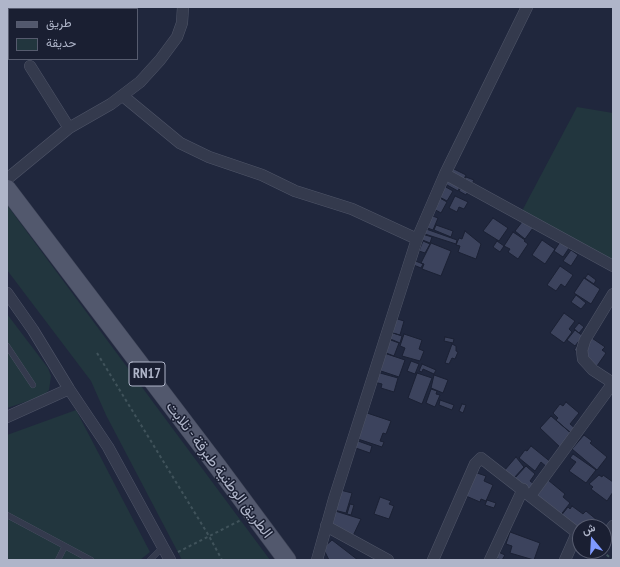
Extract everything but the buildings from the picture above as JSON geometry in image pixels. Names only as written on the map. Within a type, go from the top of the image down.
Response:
[{"type":"main road","name":"الطريق الوطنية طبرقة - تلابت","points":[[7,189],[287,560]]},
{"type":"street","points":[[7,179],[69,128],[123,96],[140,82],[160,60],[177,37],[182,23],[183,7]]},
{"type":"street","points":[[317,560],[326,526],[417,239],[445,174],[527,7]]},
{"type":"street","points":[[30,66],[69,128]]},
{"type":"street","points":[[123,96],[180,143],[209,157],[262,175],[295,191],[352,210],[417,239]]},
{"type":"street","points":[[445,174],[613,266]]},
{"type":"street","points":[[7,293],[33,330],[69,389],[108,447],[167,555]]},
{"type":"street","points":[[490,560],[527,492],[613,383],[593,370],[583,359],[582,350],[585,340],[613,294]]},
{"type":"street","points":[[7,417],[69,389]]},
{"type":"street","points":[[434,560],[478,459],[484,459],[572,528]]},
{"type":"street","points":[[326,526],[388,560]]},
{"type":"street","points":[[565,560],[572,547]]},
{"type":"lane","points":[[7,346],[33,385]]},
{"type":"lane","points":[[7,515],[91,560]]},
{"type":"lane","points":[[58,560],[65,546]]},
{"type":"lane","points":[[150,560],[167,555]]},
{"type":"path","points":[[96,353],[209,536],[222,560]]},
{"type":"path","points":[[167,555],[252,514]]},
{"type":"green space","points":[[577,107],[613,113],[613,262],[522,211]]},
{"type":"green space","points":[[7,205],[270,560],[182,560],[106,415],[91,381],[7,270]]},
{"type":"green space","points":[[7,314],[48,368],[51,376],[49,390],[43,396],[7,408]]},
{"type":"green space","points":[[76,410],[150,552],[140,560],[7,560],[7,435]]}]
